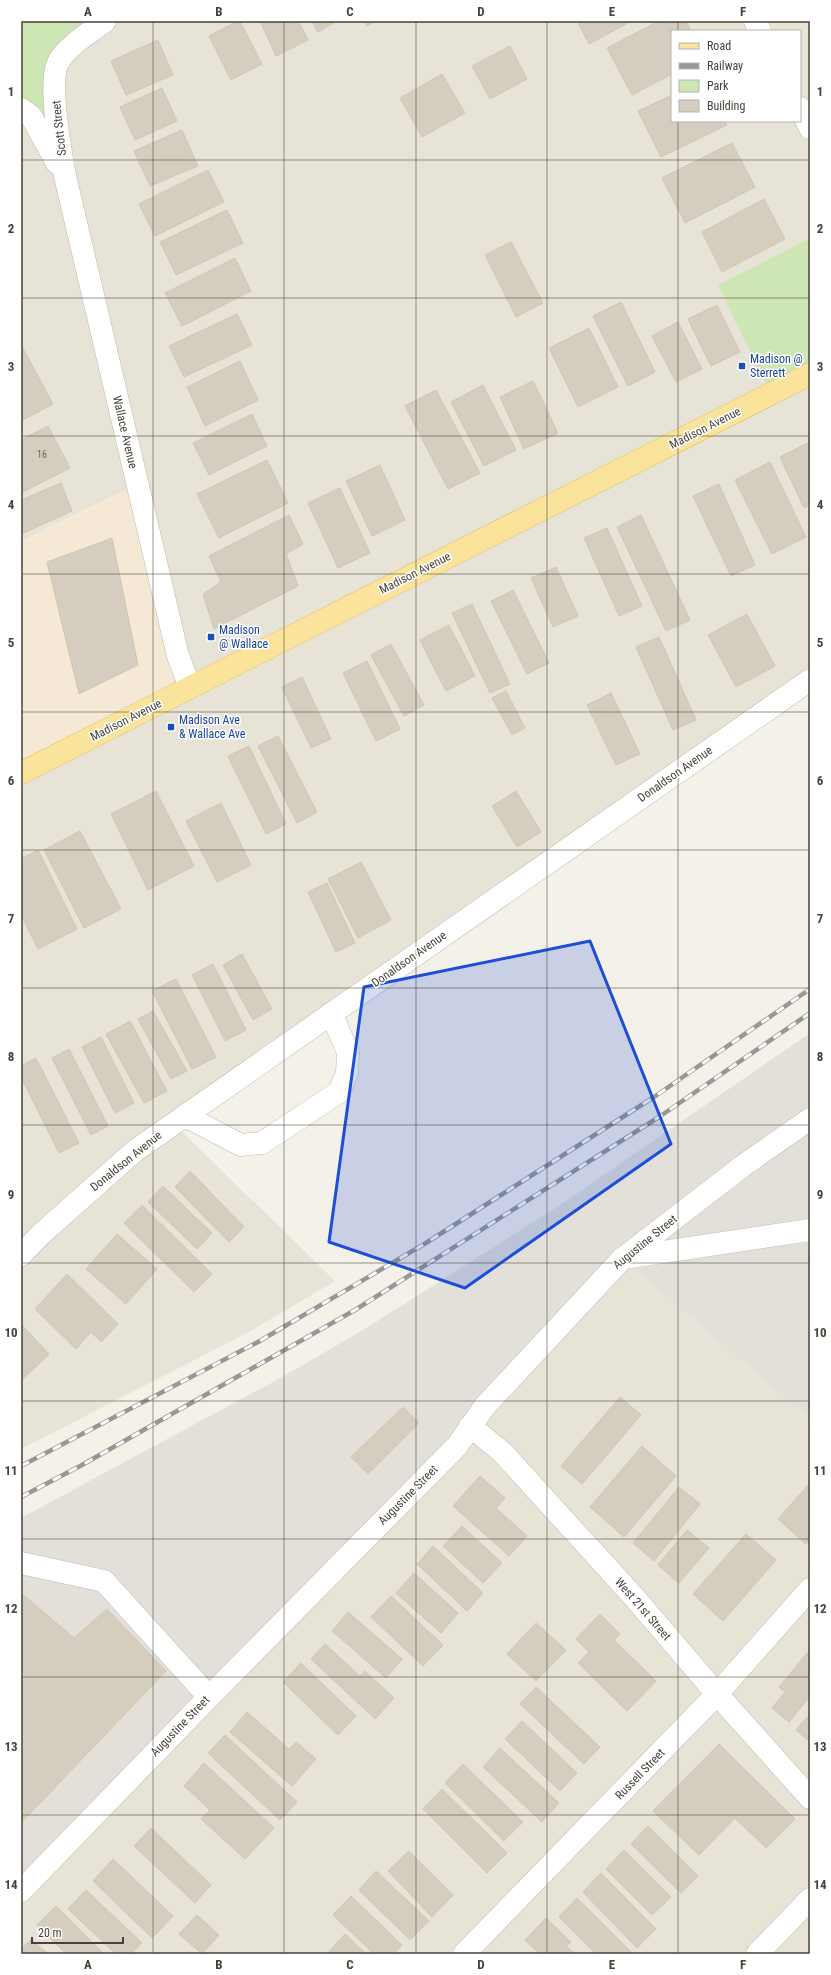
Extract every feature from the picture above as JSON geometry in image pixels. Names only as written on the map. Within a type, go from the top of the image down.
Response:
[{"type":"main road","name":"Madison Avenue","points":[[21,774],[810,374]]},
{"type":"street","name":"Scott Street","points":[[65,176],[56,115],[55,78],[58,61],[81,39],[105,21]]},
{"type":"street","points":[[755,21],[760,30]]},
{"type":"street","name":"Scott Street","points":[[21,109],[31,116],[65,176]]},
{"type":"street","points":[[801,110],[810,128]]},
{"type":"street","name":"Wallace Avenue","points":[[65,176],[178,656],[190,687]]},
{"type":"street","name":"Donaldson Avenue","points":[[21,1255],[41,1234],[136,1150],[810,680]]},
{"type":"street","points":[[185,1116],[241,1145],[262,1143],[339,1092],[347,1072],[348,1052],[331,1013]]},
{"type":"street","name":"Augustine Street","points":[[21,1891],[208,1697],[456,1446],[484,1406],[622,1259],[744,1165],[810,1120]]},
{"type":"street","points":[[622,1259],[810,1230]]},
{"type":"street","name":"West 21st Street","points":[[470,1426],[507,1458],[634,1596],[717,1694],[810,1798]]},
{"type":"street","points":[[21,1564],[104,1581],[208,1697]]},
{"type":"street","name":"Russell Street","points":[[464,1954],[717,1694],[810,1589]]},
{"type":"street","points":[[756,1954],[810,1899]]},
{"type":"highlighted area","points":[[590,941],[671,1144],[465,1288],[329,1242],[364,987]]},
{"type":"shaded area","points":[[105,21],[810,21],[810,680],[174,1124],[335,1281],[249,1332],[21,1449],[21,773],[137,484],[21,541],[21,109],[55,78]]},
{"type":"shaded area","points":[[137,484],[190,687],[21,773],[21,541]]},
{"type":"shaded area","points":[[810,1033],[810,1420],[622,1259],[21,1891],[21,1518],[284,1376],[368,1327],[563,1203]]},
{"type":"shaded area","points":[[622,1259],[810,1420],[810,1954],[21,1954],[21,1891]]},
{"type":"green space","points":[[21,21],[105,21],[58,61],[65,176],[21,109]]},
{"type":"green space","points":[[810,238],[810,374],[771,394],[718,285]]},
{"type":"building","points":[[240,21],[262,64],[231,80],[209,36]]},
{"type":"building","points":[[260,21],[298,21],[308,40],[276,56]]},
{"type":"building","points":[[312,21],[337,21],[318,32]]},
{"type":"building","points":[[365,21],[376,21],[367,26]]},
{"type":"building","points":[[577,21],[632,21],[589,44]]},
{"type":"building","points":[[659,21],[686,21],[690,30],[671,30],[671,75],[632,95],[607,48]]},
{"type":"building","points":[[158,40],[173,75],[126,95],[111,61]]},
{"type":"building","points":[[510,46],[527,79],[490,99],[472,66]]},
{"type":"building","points":[[442,74],[465,113],[422,137],[400,98]]},
{"type":"building","points":[[162,88],[177,121],[135,140],[120,107]]},
{"type":"building","points":[[671,95],[671,122],[726,122],[727,125],[661,157],[638,111]]},
{"type":"building","points":[[182,130],[198,166],[150,186],[134,151]]},
{"type":"building","points":[[732,143],[755,187],[685,223],[662,178]]},
{"type":"building","points":[[208,170],[224,202],[155,236],[139,204]]},
{"type":"building","points":[[764,199],[785,239],[722,272],[702,232]]},
{"type":"building","points":[[227,210],[243,243],[176,275],[160,242]]},
{"type":"building","points":[[511,242],[543,303],[516,317],[485,255]]},
{"type":"building","points":[[235,258],[251,291],[182,326],[165,293]]},
{"type":"building","points":[[621,302],[655,372],[628,386],[593,316]]},
{"type":"building","points":[[717,305],[740,352],[711,366],[688,319]]},
{"type":"building","points":[[237,314],[252,345],[184,377],[169,346]]},
{"type":"building","points":[[678,322],[702,369],[676,382],[652,336]]},
{"type":"building","points":[[589,328],[618,387],[578,407],[549,348]]},
{"type":"building","points":[[21,345],[53,404],[21,421]]},
{"type":"building","points":[[240,361],[258,400],[205,426],[187,387]]},
{"type":"building","points":[[533,381],[558,433],[524,449],[500,397]]},
{"type":"building","points":[[483,385],[516,450],[484,466],[451,402]]},
{"type":"building","points":[[436,390],[480,473],[448,489],[405,406]]},
{"type":"building","points":[[252,414],[267,446],[209,475],[193,443]]},
{"type":"building","points":[[48,426],[70,468],[21,493],[21,440]]},
{"type":"building","points":[[810,442],[810,505],[804,508],[780,457]]},
{"type":"building","points":[[267,460],[288,503],[219,538],[197,494]]},
{"type":"building","points":[[770,462],[806,537],[772,554],[735,480]]},
{"type":"building","points":[[380,465],[405,520],[372,536],[346,481]]},
{"type":"building","points":[[61,483],[72,511],[21,534],[21,500]]},
{"type":"building","points":[[719,484],[755,565],[731,576],[693,496]]},
{"type":"building","points":[[340,488],[370,553],[338,568],[308,503]]},
{"type":"building","points":[[289,515],[303,544],[286,554],[298,586],[214,629],[203,594],[221,582],[209,556]]},
{"type":"building","points":[[641,515],[690,620],[666,631],[617,527]]},
{"type":"building","points":[[607,528],[642,606],[619,616],[584,538]]},
{"type":"building","points":[[112,538],[138,665],[79,694],[47,562]]},
{"type":"building","points":[[556,567],[578,616],[553,627],[531,578]]},
{"type":"building","points":[[513,590],[549,663],[527,674],[491,601]]},
{"type":"building","points":[[472,604],[510,684],[490,693],[452,613]]},
{"type":"building","points":[[747,614],[775,666],[736,687],[708,635]]},
{"type":"building","points":[[449,625],[475,676],[446,691],[420,640]]},
{"type":"building","points":[[659,637],[696,720],[673,730],[636,647]]},
{"type":"building","points":[[391,644],[424,705],[404,716],[371,655]]},
{"type":"building","points":[[367,661],[400,729],[376,741],[343,673]]},
{"type":"building","points":[[302,677],[331,739],[311,748],[282,687]]},
{"type":"building","points":[[506,691],[525,728],[512,735],[492,698]]},
{"type":"building","points":[[611,693],[640,754],[616,765],[587,705]]},
{"type":"building","points":[[278,736],[317,812],[297,823],[258,746]]},
{"type":"building","points":[[249,746],[286,824],[266,834],[228,756]]},
{"type":"building","points":[[156,791],[194,866],[148,890],[111,814]]},
{"type":"building","points":[[516,791],[541,832],[517,847],[492,806]]},
{"type":"building","points":[[221,803],[251,865],[217,882],[186,821]]},
{"type":"building","points":[[80,831],[121,909],[84,928],[44,850]]},
{"type":"building","points":[[38,850],[77,929],[38,949],[21,915],[21,859]]},
{"type":"building","points":[[361,862],[391,920],[358,938],[328,879]]},
{"type":"building","points":[[327,883],[355,943],[336,952],[308,892]]},
{"type":"building","points":[[242,954],[272,1009],[253,1020],[223,965]]},
{"type":"building","points":[[213,964],[246,1030],[225,1041],[192,975]]},
{"type":"building","points":[[176,979],[216,1057],[192,1069],[152,991]]},
{"type":"building","points":[[153,1011],[187,1071],[171,1079],[138,1019]]},
{"type":"building","points":[[130,1021],[167,1091],[144,1103],[106,1034]]},
{"type":"building","points":[[101,1037],[134,1103],[115,1113],[82,1047]]},
{"type":"building","points":[[69,1049],[108,1126],[91,1135],[52,1058]]},
{"type":"building","points":[[36,1058],[79,1143],[59,1153],[21,1077],[21,1066]]},
{"type":"building","points":[[190,1171],[244,1227],[229,1242],[175,1187]]},
{"type":"building","points":[[163,1186],[212,1233],[197,1249],[148,1202]]},
{"type":"building","points":[[142,1205],[212,1274],[194,1292],[124,1223]]},
{"type":"building","points":[[117,1234],[157,1269],[126,1304],[86,1269]]},
{"type":"building","points":[[67,1274],[118,1324],[101,1342],[91,1332],[76,1349],[35,1309]]},
{"type":"building","points":[[21,1324],[49,1354],[21,1381]]},
{"type":"building","points":[[620,1397],[641,1415],[582,1484],[561,1466]]},
{"type":"building","points":[[403,1407],[419,1423],[368,1474],[351,1457]]},
{"type":"building","points":[[642,1446],[676,1476],[624,1537],[590,1507]]},
{"type":"building","points":[[480,1476],[505,1498],[496,1508],[527,1536],[509,1556],[453,1506]]},
{"type":"building","points":[[810,1483],[810,1540],[806,1544],[778,1519]]},
{"type":"building","points":[[679,1487],[700,1504],[654,1561],[633,1543]]},
{"type":"building","points":[[462,1526],[502,1563],[483,1583],[443,1546]]},
{"type":"building","points":[[687,1530],[709,1548],[679,1583],[658,1565]]},
{"type":"building","points":[[746,1534],[776,1560],[723,1621],[693,1594]]},
{"type":"building","points":[[433,1546],[483,1593],[467,1611],[417,1564]]},
{"type":"building","points":[[414,1573],[458,1613],[441,1633],[396,1593]]},
{"type":"building","points":[[21,1593],[74,1638],[107,1609],[166,1671],[21,1823]]},
{"type":"building","points":[[391,1596],[443,1645],[423,1666],[371,1617]]},
{"type":"building","points":[[348,1612],[402,1659],[386,1678],[332,1631]]},
{"type":"building","points":[[600,1614],[620,1634],[614,1640],[656,1681],[627,1711],[578,1663],[589,1652],[576,1639]]},
{"type":"building","points":[[536,1623],[566,1650],[536,1681],[507,1654]]},
{"type":"building","points":[[325,1644],[360,1676],[365,1671],[394,1698],[375,1719],[311,1659]]},
{"type":"building","points":[[808,1652],[810,1654],[810,1696],[789,1722],[772,1708],[785,1692],[779,1687]]},
{"type":"building","points":[[301,1663],[356,1716],[338,1735],[283,1682]]},
{"type":"building","points":[[536,1687],[600,1747],[584,1764],[520,1704]]},
{"type":"building","points":[[247,1712],[289,1749],[296,1742],[316,1759],[292,1786],[230,1732]]},
{"type":"building","points":[[810,1714],[810,1742],[796,1730]]},
{"type":"building","points":[[522,1721],[577,1773],[560,1791],[505,1739]]},
{"type":"building","points":[[225,1735],[297,1802],[280,1820],[208,1753]]},
{"type":"building","points":[[719,1744],[795,1819],[766,1848],[735,1818],[699,1855],[653,1811]]},
{"type":"building","points":[[500,1748],[559,1803],[542,1822],[483,1767]]},
{"type":"building","points":[[204,1763],[274,1828],[245,1859],[201,1819],[210,1810],[184,1786]]},
{"type":"building","points":[[463,1764],[523,1822],[504,1841],[445,1783]]},
{"type":"building","points":[[442,1789],[507,1853],[487,1873],[423,1809]]},
{"type":"building","points":[[648,1826],[698,1876],[681,1893],[631,1844]]},
{"type":"building","points":[[151,1828],[211,1885],[195,1903],[134,1846]]},
{"type":"building","points":[[624,1850],[671,1897],[652,1915],[606,1869]]},
{"type":"building","points":[[409,1851],[453,1895],[432,1917],[388,1871]]},
{"type":"building","points":[[113,1859],[173,1916],[152,1938],[93,1881]]},
{"type":"building","points":[[376,1871],[429,1921],[410,1940],[359,1890]]},
{"type":"building","points":[[601,1873],[656,1929],[637,1948],[583,1892]]},
{"type":"building","points":[[86,1890],[142,1943],[131,1954],[116,1954],[68,1909]]},
{"type":"building","points":[[351,1896],[402,1945],[394,1954],[374,1954],[333,1915]]},
{"type":"building","points":[[577,1898],[632,1953],[631,1954],[596,1954],[559,1917]]},
{"type":"building","points":[[56,1906],[104,1954],[66,1954],[37,1925]]},
{"type":"building","points":[[197,1915],[219,1935],[202,1954],[179,1934]]},
{"type":"building","points":[[546,1918],[571,1942],[566,1946],[575,1954],[540,1954],[525,1940]]},
{"type":"building","points":[[345,1934],[366,1954],[327,1954]]},
{"type":"building","points":[[31,1939],[48,1954],[21,1954],[21,1950]]},
{"type":"railway","points":[[21,1466],[258,1342],[426,1243],[654,1097],[810,989]]},
{"type":"railway","points":[[21,1497],[82,1465],[355,1310],[659,1117],[810,1013]]},
{"type":"place","name":"Madison @ Sterrett","points":[[742,366]]},
{"type":"place","name":"Madison @ Wallace","points":[[211,637]]},
{"type":"place","name":"Madison Ave & Wallace Ave","points":[[171,727]]}]
